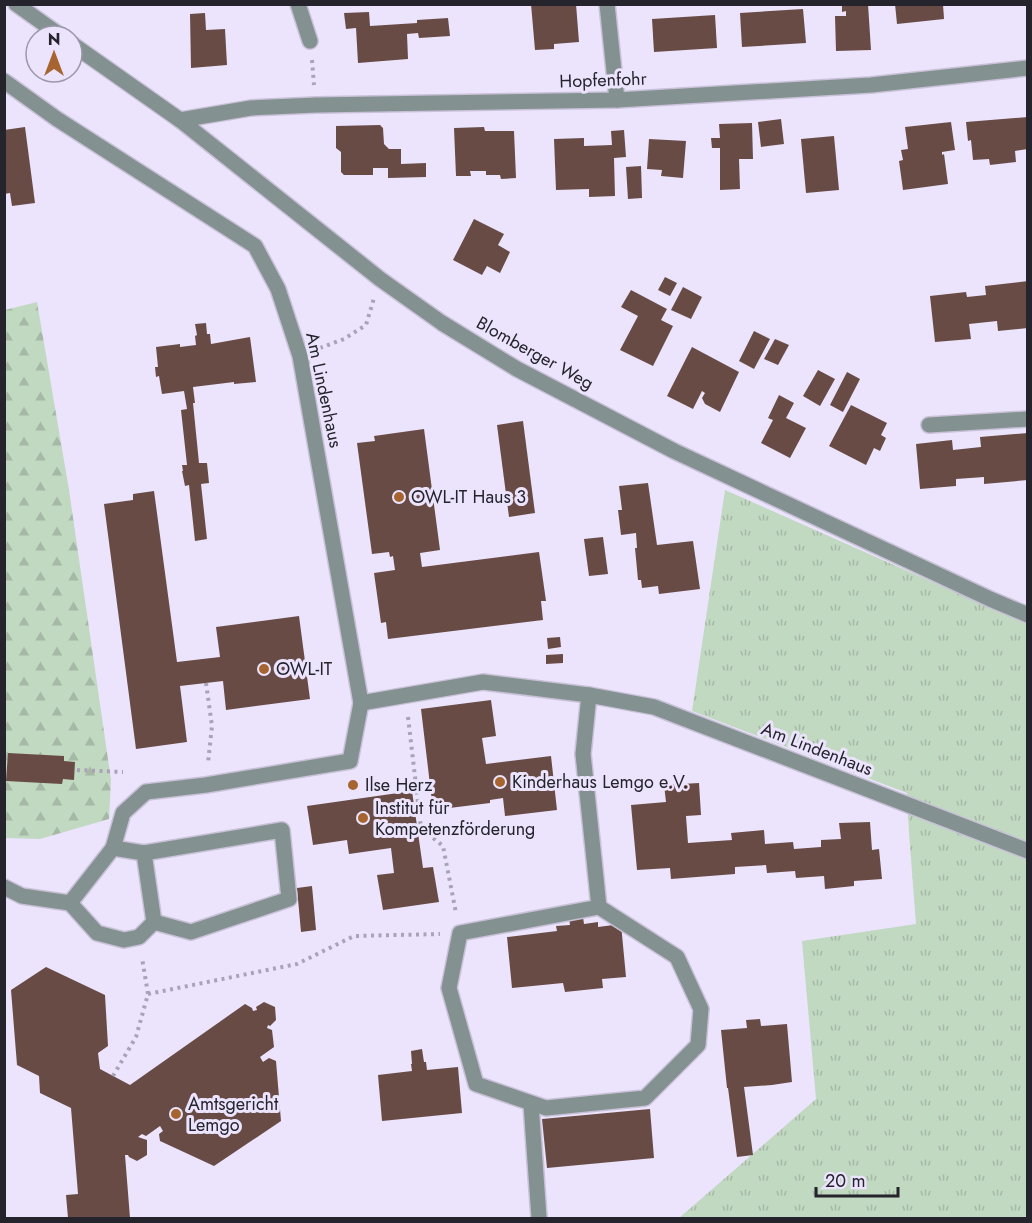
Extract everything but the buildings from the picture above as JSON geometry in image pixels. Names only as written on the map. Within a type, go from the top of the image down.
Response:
[{"type":"street","points":[[16,4],[44,24]]},
{"type":"street","points":[[298,4],[310,41]]},
{"type":"street","points":[[607,4],[617,100]]},
{"type":"street","name":"Blomberger Weg","points":[[84,52],[180,120],[380,279],[442,323],[517,369],[674,451],[1028,615]]},
{"type":"street","name":"Hopfenfohr","points":[[180,120],[251,108],[617,100],[871,85],[1028,68]]},
{"type":"street","name":"Am Lindenhaus","points":[[4,81],[57,119],[255,246],[278,289],[300,356],[362,703],[350,761],[206,785],[146,792],[123,813],[113,848],[70,903]]},
{"type":"street","points":[[929,425],[1028,418]]},
{"type":"street","name":"Am Lindenhaus","points":[[362,703],[483,682],[589,695],[654,707],[1028,851]]},
{"type":"street","points":[[589,695],[583,754],[598,907]]},
{"type":"street","points":[[113,848],[144,853],[282,830],[289,899],[191,932],[154,922]]},
{"type":"street","points":[[144,853],[154,922]]},
{"type":"street","points":[[4,887],[22,896],[70,903],[97,933],[124,940],[139,937],[154,922]]},
{"type":"street","points":[[598,907],[677,957],[701,1008],[698,1045],[645,1098],[546,1108],[476,1084],[449,988],[460,933],[598,907]]},
{"type":"street","points":[[531,1104],[539,1218]]},
{"type":"path","points":[[310,41],[316,105]]},
{"type":"path","points":[[300,356],[344,339],[366,325],[380,279]]},
{"type":"path","points":[[206,683],[212,726],[206,785]]},
{"type":"path","points":[[148,994],[297,964],[354,936],[460,933],[443,846],[421,828],[406,696]]},
{"type":"path","points":[[77,770],[123,772]]},
{"type":"path","points":[[113,1076],[136,1037],[148,994],[139,937]]},
{"type":"green space","points":[[37,302],[69,490],[111,780],[109,819],[40,839],[5,838],[5,310]]},
{"type":"green space","points":[[725,490],[1027,624],[1027,1218],[679,1218],[816,1099],[802,941],[916,924],[907,793],[692,711]]},
{"type":"place","name":"OWL-IT Haus 3","points":[[399,497]]},
{"type":"place","name":"OWL-IT","points":[[264,669]]},
{"type":"place","name":"Kinderhaus Lemgo e.V.","points":[[500,782]]},
{"type":"place","name":"Ilse Herz","points":[[353,785]]},
{"type":"place","name":"Institut für Kompetenzförderung","points":[[363,818]]},
{"type":"place","name":"Amtsgericht Lemgo","points":[[176,1114]]}]
